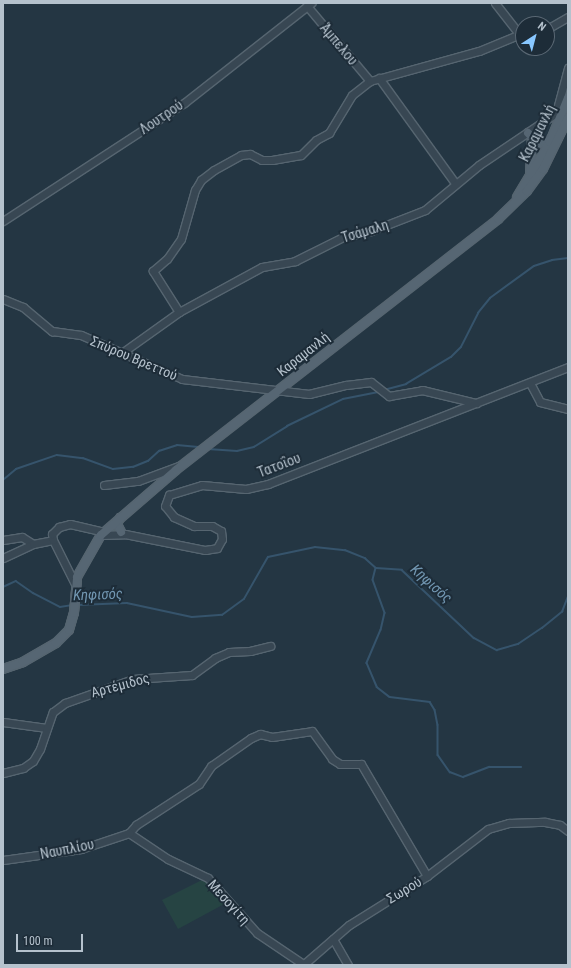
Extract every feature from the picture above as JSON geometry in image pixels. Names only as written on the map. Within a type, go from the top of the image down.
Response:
[{"type":"main road","name":"Καραμανλή","points":[[516,200],[552,140],[568,98]]},
{"type":"main road","name":"Καραμανλή","points":[[104,532],[185,463],[486,229],[527,191],[543,169],[568,118]]},
{"type":"main road","points":[[530,136],[542,144],[552,140]]},
{"type":"main road","points":[[530,136],[530,176]]},
{"type":"main road","points":[[120,517],[118,524],[121,532]]},
{"type":"main road","points":[[3,669],[23,662],[56,643],[69,630],[74,613],[75,584],[87,557],[104,532]]},
{"type":"street","points":[[495,3],[515,27]]},
{"type":"street","name":"Άμπελου","points":[[309,5],[370,81]]},
{"type":"street","name":"Λουτρού","points":[[3,222],[184,103],[309,5]]},
{"type":"street","points":[[555,24],[568,16]]},
{"type":"street","points":[[179,312],[153,271],[167,259],[181,239],[195,190],[201,180],[229,159],[241,154],[250,154],[262,160],[272,160],[301,155],[316,140],[329,133],[352,95],[370,81],[479,51],[515,36]]},
{"type":"street","name":"Τσάμαλη","points":[[123,352],[179,312],[267,265],[295,261],[343,237],[371,231],[414,215],[430,206],[455,183],[478,165],[530,136],[558,110],[568,68]]},
{"type":"street","points":[[379,78],[455,183]]},
{"type":"street","name":"Σπύρου Βρεττού","points":[[3,299],[23,307],[52,331],[80,335],[123,352],[182,379],[210,384],[257,386],[276,391],[309,394],[346,385],[371,382],[389,396],[422,390],[476,403]]},
{"type":"street","name":"Τατοΐου","points":[[104,532],[129,535],[205,550],[217,548],[222,539],[221,531],[212,526],[194,526],[174,517],[164,506],[170,495],[202,484],[255,488],[530,383],[568,367]]},
{"type":"street","points":[[530,383],[540,402],[568,409]]},
{"type":"street","points":[[104,485],[138,481],[185,463]]},
{"type":"street","points":[[75,584],[53,540],[54,530],[64,525],[104,532]]},
{"type":"street","name":"Τατοΐου","points":[[104,532],[121,532],[129,535]]},
{"type":"street","points":[[3,540],[22,537],[33,544]]},
{"type":"street","points":[[3,558],[33,544],[53,540]]},
{"type":"street","name":"Αρτέμιδος","points":[[3,773],[23,768],[33,761],[56,709],[82,695],[146,676],[192,675],[215,658],[229,652],[250,651],[270,646]]},
{"type":"street","points":[[3,722],[47,728]]},
{"type":"street","points":[[129,833],[136,825],[193,788],[216,762],[251,738],[260,734],[272,737],[312,731],[332,759],[340,764],[361,764],[427,876]]},
{"type":"street","name":"Σωρού","points":[[303,965],[333,939],[380,904],[427,876],[488,828],[509,823],[545,822],[560,825],[568,830]]},
{"type":"street","name":"Ναυπλίου","points":[[3,860],[82,849],[129,833]]},
{"type":"street","name":"Μεσογίτη","points":[[129,833],[168,859],[208,878],[257,933],[303,965]]},
{"type":"street","points":[[333,939],[348,965]]},
{"type":"green space","points":[[204,879],[228,902],[178,929],[162,900]]},
{"type":"waterway","points":[[384,390],[406,384],[451,357],[461,347],[478,313],[490,298],[534,266],[552,260],[568,258]]},
{"type":"waterway","points":[[208,449],[237,451],[254,447],[287,426],[343,399],[379,392]]},
{"type":"waterway","points":[[3,480],[16,469],[57,455],[83,458],[113,469],[133,467],[148,461],[159,451],[177,445],[201,447]]},
{"type":"waterway","name":"Κηφισός","points":[[78,605],[127,603],[192,617],[222,615],[244,599],[268,557],[315,547],[345,550],[365,558],[376,568],[402,570],[474,638],[497,650],[518,644],[542,628],[562,612],[568,596]]},
{"type":"waterway","points":[[376,568],[373,580],[385,613],[381,630],[367,663],[377,687],[390,697],[430,702],[435,710],[438,725],[438,755],[450,772],[463,777],[489,767],[521,767]]},
{"type":"waterway","name":"Κηφισός","points":[[3,587],[16,581],[33,593],[60,607],[73,605]]}]
